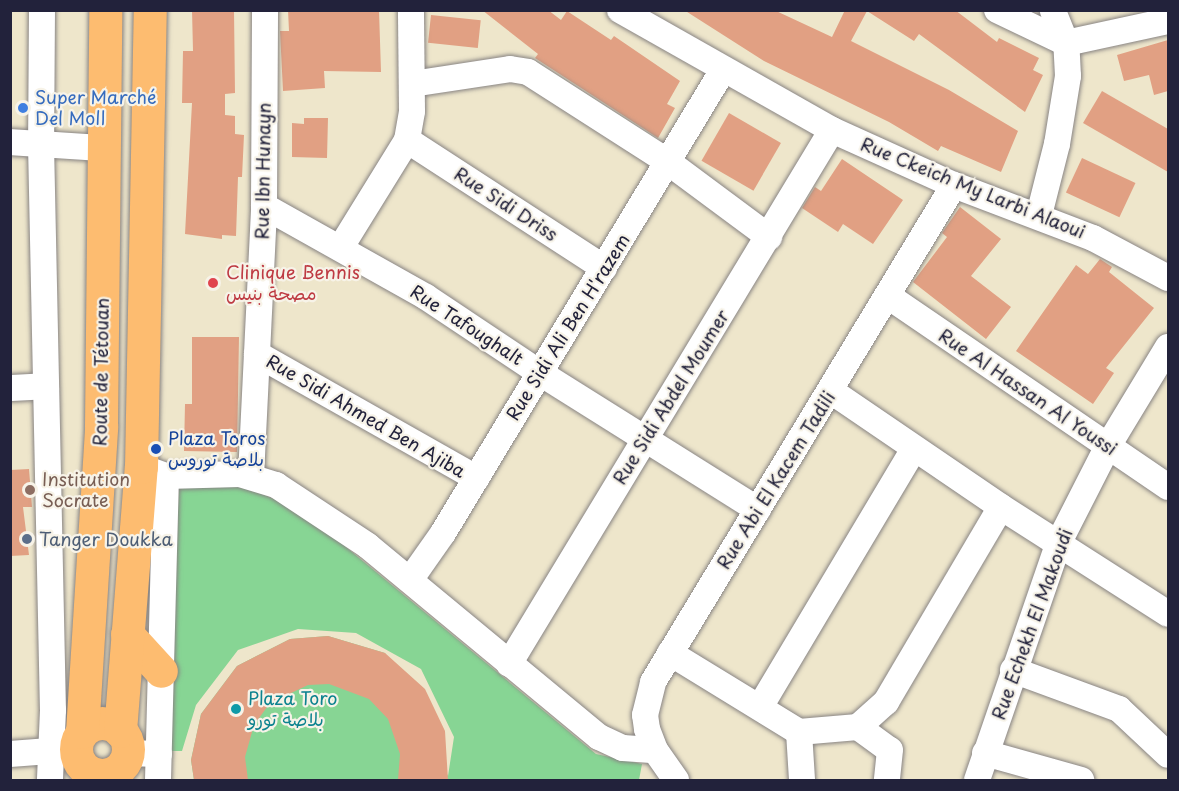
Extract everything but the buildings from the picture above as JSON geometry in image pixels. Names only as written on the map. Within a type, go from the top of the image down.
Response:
[{"type":"highway","name":"Route de Tétouan","points":[[74,755],[101,426],[105,10]]},
{"type":"highway","points":[[123,757],[96,724],[74,755],[87,771],[106,775],[123,757],[127,634],[154,472],[150,10]]},
{"type":"highway","points":[[127,634],[161,671]]},
{"type":"street","points":[[42,10],[41,144],[46,386],[74,755],[50,780]]},
{"type":"street","name":"Rue Ibn Hunayn","points":[[251,476],[264,206],[265,10]]},
{"type":"street","points":[[341,247],[407,140],[412,84],[411,10]]},
{"type":"street","name":"Rue Ckeich My Larbi Alaoui","points":[[620,10],[832,130],[954,185],[1039,215],[1093,238],[1168,278]]},
{"type":"street","points":[[998,10],[1066,43],[1168,21]]},
{"type":"street","points":[[1039,215],[1065,104],[1066,43],[1053,10]]},
{"type":"street","points":[[412,84],[510,69],[528,72],[668,162],[769,237]]},
{"type":"street","name":"Rue Sidi Ali Ben H'razem","points":[[410,580],[476,478],[723,70]]},
{"type":"street","name":"Rue Sidi Abdel Moumer","points":[[509,664],[832,130]]},
{"type":"street","name":"Rue Sidi Driss","points":[[407,140],[604,268]]},
{"type":"street","points":[[10,142],[104,148]]},
{"type":"street","name":"Rue Abi El Kacem Tadili","points":[[676,780],[655,750],[645,715],[648,696],[670,653],[954,185]]},
{"type":"street","name":"Rue Tafoughalt","points":[[264,206],[341,247],[426,297],[540,373],[758,510]]},
{"type":"street","name":"Rue Al Hassan Al Youssi","points":[[888,296],[1168,487]]},
{"type":"street","name":"Rue Echekh El Makoudi","points":[[977,780],[1059,542],[1108,446],[1168,347]]},
{"type":"street","name":"Rue Sidi Ahmed Ben Ajiba","points":[[257,354],[476,478]]},
{"type":"street","points":[[10,387],[46,386]]},
{"type":"street","points":[[831,391],[1001,507],[1059,542],[1168,614]]},
{"type":"street","points":[[760,707],[914,449]]},
{"type":"street","points":[[158,780],[161,671],[154,472],[251,476],[276,485],[336,521],[599,737],[623,748],[655,750]]},
{"type":"street","points":[[670,653],[799,732],[858,727],[886,702],[1001,507]]},
{"type":"street","points":[[1014,670],[1119,709],[1168,755]]},
{"type":"street","points":[[858,727],[891,750],[886,780]]},
{"type":"street","points":[[799,732],[802,780]]},
{"type":"street","points":[[985,753],[1081,780]]},
{"type":"street","points":[[10,754],[74,755]]},
{"type":"street","points":[[123,757],[159,754]]},
{"type":"green space","points":[[179,485],[244,487],[300,509],[596,754],[642,764],[639,780],[194,780],[191,760],[201,714],[237,666],[290,639],[328,636],[385,653],[448,776],[454,737],[421,669],[356,633],[298,629],[238,650],[196,705],[182,751],[168,751]]},
{"type":"place","name":"Super Marché Del Moll","points":[[23,108]]},
{"type":"place","name":"Clinique Bennis مصحة بنيس","points":[[213,283]]},
{"type":"place","name":"Plaza Toros بلاصة توروس","points":[[156,449]]},
{"type":"place","name":"Institution Socrate","points":[[30,490]]},
{"type":"place","name":"Tanger Doukka","points":[[27,539]]},
{"type":"place","name":"Plaza Toro بلاصة تورو","points":[[236,709]]}]
